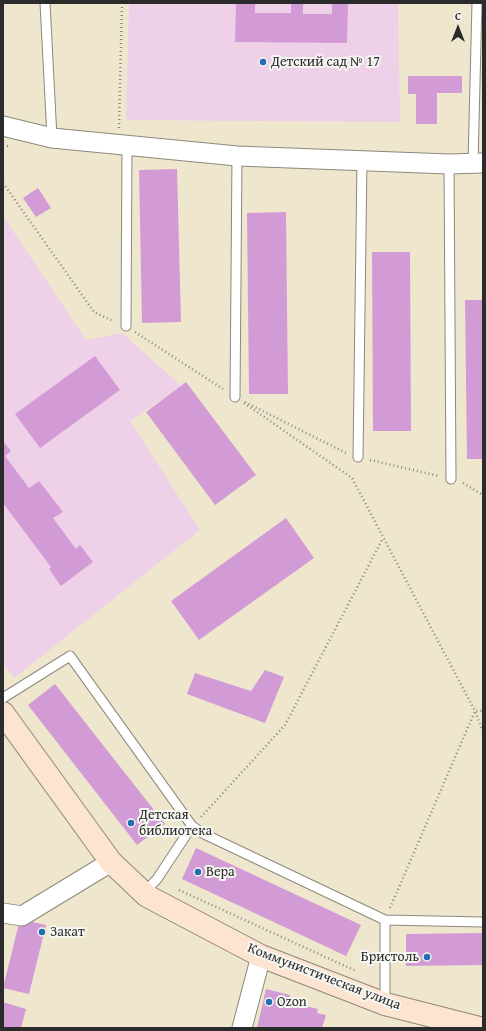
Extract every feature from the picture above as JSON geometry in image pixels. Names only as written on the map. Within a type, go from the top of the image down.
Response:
[{"type":"street","points":[[3,126],[52,138],[123,140],[237,156],[450,164],[478,163]]},
{"type":"street","name":"Коммунистическая улица","points":[[3,713],[111,862],[261,956],[385,1004],[480,1028]]},
{"type":"street","points":[[3,913],[22,916],[111,862]]},
{"type":"street","points":[[242,1028],[261,956]]},
{"type":"lane","points":[[45,3],[52,138]]},
{"type":"lane","points":[[477,3],[478,163]]},
{"type":"lane","points":[[123,140],[126,326]]},
{"type":"lane","points":[[236,397],[237,156]]},
{"type":"lane","points":[[358,457],[362,160]]},
{"type":"lane","points":[[450,164],[451,479]]},
{"type":"lane","points":[[3,698],[70,656],[192,826],[202,833],[385,920],[483,922]]},
{"type":"lane","points":[[151,886],[192,826]]},
{"type":"lane","points":[[385,920],[385,1004]]},
{"type":"path","points":[[122,3],[123,140]]},
{"type":"path","points":[[3,183],[94,312],[126,326],[236,397],[352,478],[475,711],[483,732]]},
{"type":"path","points":[[236,397],[358,457],[459,480],[483,495]]},
{"type":"path","points":[[192,826],[285,725],[383,538]]},
{"type":"path","points":[[475,711],[483,711]]},
{"type":"path","points":[[385,920],[475,711]]},
{"type":"path","points":[[151,886],[357,971]]},
{"type":"shaded area","name":"Детский сад № 17","points":[[129,3],[398,3],[400,122],[126,120]]},
{"type":"shaded area","points":[[3,216],[86,340],[122,333],[181,386],[130,421],[200,530],[14,678],[3,663]]},
{"type":"building","points":[[236,3],[255,3],[255,13],[291,13],[291,3],[303,3],[303,14],[332,14],[332,3],[348,3],[347,43],[235,42]]},
{"type":"building","points":[[408,76],[462,76],[462,93],[437,93],[437,124],[416,124],[416,94],[408,94]]},
{"type":"building","points":[[177,169],[181,322],[142,323],[139,170]]},
{"type":"building","points":[[38,188],[51,208],[36,217],[23,198]]},
{"type":"building","points":[[286,212],[288,394],[249,394],[247,213]]},
{"type":"building","points":[[372,252],[410,252],[411,431],[373,431]]},
{"type":"building","points":[[465,300],[483,300],[483,459],[467,459]]},
{"type":"building","points":[[95,356],[120,390],[40,448],[15,414]]},
{"type":"building","points":[[186,382],[256,475],[215,505],[146,412]]},
{"type":"building","points":[[3,441],[11,451],[5,456],[29,488],[39,481],[63,512],[53,518],[76,549],[80,545],[93,562],[61,586],[49,569],[51,567],[3,503]]},
{"type":"building","points":[[286,518],[314,558],[199,640],[171,601]]},
{"type":"building","points":[[265,670],[284,677],[265,723],[187,694],[195,673],[251,691]]},
{"type":"building","points":[[55,684],[165,824],[137,845],[28,705]]},
{"type":"building","points":[[196,848],[361,925],[346,956],[182,879]]},
{"type":"building","points":[[20,919],[46,925],[29,994],[3,988]]},
{"type":"building","points":[[483,933],[483,965],[406,966],[406,934]]},
{"type":"building","points":[[266,989],[290,995],[288,1002],[318,1009],[317,1013],[326,1015],[322,1028],[257,1028]]},
{"type":"building","points":[[3,1002],[26,1009],[21,1028],[3,1028]]},
{"type":"place","name":"Детский сад № 17","points":[[263,62]]},
{"type":"place","name":"Детская библиотека","points":[[131,823]]},
{"type":"place","name":"Вера","points":[[198,872]]},
{"type":"place","name":"Закат","points":[[42,932]]},
{"type":"place","name":"Бристоль","points":[[427,957]]},
{"type":"place","name":"Ozon","points":[[269,1002]]}]
